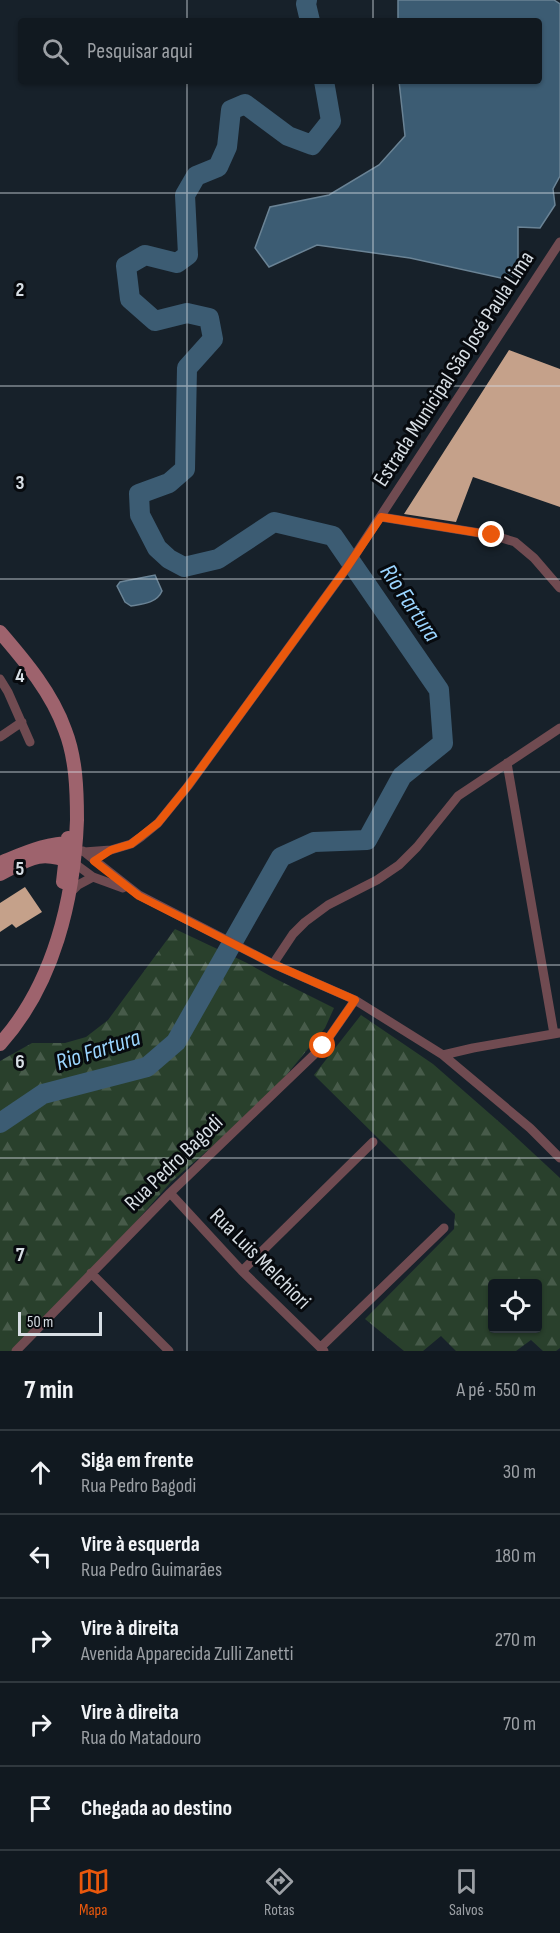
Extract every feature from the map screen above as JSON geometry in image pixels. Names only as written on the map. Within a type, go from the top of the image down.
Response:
[{"type":"main road","points":[[0,632],[29,666],[46,692],[65,729],[72,757],[76,795],[71,843],[70,892],[60,929],[44,976],[30,1005],[0,1044]]},
{"type":"main road","points":[[0,863],[28,852],[71,843]]},
{"type":"main road","points":[[0,874],[46,855],[70,861]]},
{"type":"main road","points":[[60,929],[70,861]]},
{"type":"street","name":"Estrada Municipal São José Paula Lima","points":[[111,850],[131,844],[158,823],[188,786],[346,569],[560,242]]},
{"type":"street","points":[[381,517],[492,535],[515,542],[534,558],[560,588]]},
{"type":"street","points":[[0,679],[30,742]]},
{"type":"street","points":[[0,737],[22,722]]},
{"type":"street","points":[[273,964],[293,934],[305,922],[328,905],[377,880],[399,865],[417,847],[458,796],[560,728]]},
{"type":"street","points":[[443,1055],[557,1034],[507,762]]},
{"type":"street","points":[[71,843],[111,850]]},
{"type":"street","points":[[71,843],[139,896]]},
{"type":"street","points":[[93,877],[90,869],[94,861],[111,850]]},
{"type":"street","points":[[70,861],[93,877],[118,885],[273,964],[355,1000],[443,1055],[530,1128],[560,1158]]},
{"type":"street","points":[[70,892],[93,877]]},
{"type":"street","name":"Rua Pedro Bagodi","points":[[17,1351],[170,1193],[323,1046],[355,1000]]},
{"type":"street","points":[[242,1271],[373,1142]]},
{"type":"street","name":"Rua Luis Melchiori","points":[[170,1193],[242,1271],[322,1349]]},
{"type":"street","points":[[322,1349],[444,1228]]},
{"type":"street","points":[[91,1273],[169,1351]]},
{"type":"green space","points":[[175,929],[334,1008],[325,1028],[266,1100],[171,1182],[80,1285],[16,1351],[0,1351],[0,1061],[32,1043],[65,1043],[86,1037],[108,1020]]},
{"type":"green space","points":[[361,1015],[433,1064],[560,1178],[560,1348],[556,1351],[543,1351],[531,1340],[516,1351],[456,1351],[441,1336],[423,1351],[404,1351],[365,1319],[454,1229],[455,1214],[314,1075]]},
{"type":"water","points":[[398,0],[554,0],[560,4],[560,176],[553,189],[555,205],[540,228],[518,227],[518,267],[510,280],[410,258],[317,245],[269,267],[255,248],[270,207],[329,195],[379,165],[405,136],[399,84],[542,84],[542,18],[398,18]]},
{"type":"water","points":[[155,575],[162,591],[157,598],[131,606],[125,602],[117,586],[120,582]]},
{"type":"building","points":[[509,350],[560,369],[560,507],[473,477],[456,522],[404,514]]},
{"type":"building","points":[[25,887],[42,912],[16,928],[12,924],[0,932],[0,903]]},
{"type":"waterway","name":"Rio Fartura","points":[[307,0],[309,18]]},
{"type":"waterway","name":"Rio Fartura","points":[[0,1123],[43,1094],[147,1067],[176,1042],[281,857],[314,842],[367,840],[402,776],[443,743],[439,690],[333,536],[274,522],[218,559],[184,567],[169,559],[157,548],[140,515],[139,494],[169,483],[185,469],[187,368],[213,339],[209,318],[187,313],[155,321],[130,299],[126,266],[145,255],[177,263],[188,255],[185,195],[196,176],[218,167],[227,147],[231,110],[245,104],[288,136],[312,145],[331,121],[325,84]]},
{"type":"route","points":[[323,1046],[355,1000],[273,964],[139,896],[94,861],[111,850],[131,844],[158,823],[188,786],[346,569],[381,517],[492,535]]}]
